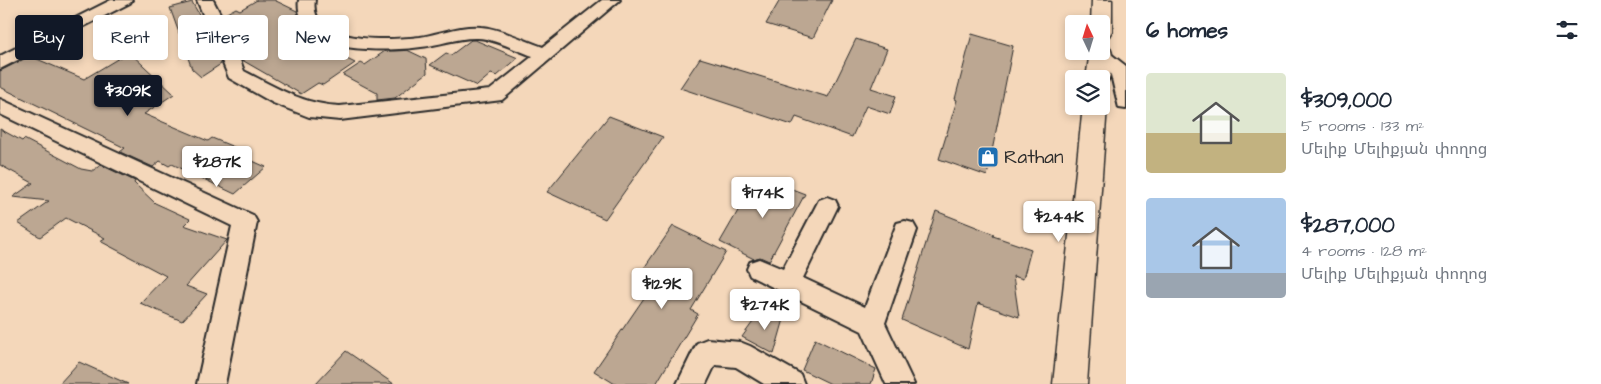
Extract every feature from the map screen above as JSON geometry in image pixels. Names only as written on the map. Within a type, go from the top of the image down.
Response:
[{"type":"main road","points":[[1102,0],[1102,15]]},
{"type":"main road","points":[[1070,384],[1094,115]]},
{"type":"street","points":[[0,63],[124,0]]},
{"type":"street","points":[[205,0],[221,34],[236,74],[280,98],[316,112],[340,113],[495,96],[612,0]]},
{"type":"street","points":[[307,0],[306,4],[312,24],[327,37],[352,42],[384,44],[422,42],[455,34],[481,32],[545,54]]},
{"type":"street","points":[[1109,60],[1119,69],[1126,103]]},
{"type":"street","points":[[0,106],[245,222],[211,384]]},
{"type":"street","points":[[788,283],[827,206]]},
{"type":"street","points":[[872,323],[905,230]]},
{"type":"street","points":[[759,269],[872,323],[900,384]]},
{"type":"street","points":[[691,384],[707,352],[740,355],[790,384]]},
{"type":"building","points":[[257,0],[274,0],[297,11],[298,14],[296,15],[278,15],[278,60],[349,60],[355,63],[323,85],[318,83],[301,94],[242,60],[268,60],[268,15],[223,15],[236,8],[240,10]]},
{"type":"building","points":[[780,0],[832,0],[813,38],[766,24]]},
{"type":"building","points":[[192,2],[199,15],[178,15],[178,30],[170,8]]},
{"type":"building","points":[[972,34],[1013,46],[987,176],[939,159],[957,100],[955,99]]},
{"type":"building","points":[[856,39],[887,49],[871,88],[896,96],[890,114],[866,106],[852,137],[796,117],[792,125],[680,88],[700,58],[828,97]]},
{"type":"building","points":[[471,40],[518,58],[497,76],[491,74],[477,86],[430,65],[446,53],[451,55]]},
{"type":"building","points":[[407,50],[426,59],[427,73],[395,98],[377,100],[377,93],[343,75],[361,63],[365,65],[385,51]]},
{"type":"building","points":[[22,60],[39,60],[84,79],[116,60],[138,60],[174,94],[144,114],[208,141],[212,138],[241,150],[237,154],[266,167],[235,194],[172,164],[169,166],[160,161],[153,167],[120,152],[125,148],[0,87],[0,71]]},
{"type":"building","points":[[189,60],[219,60],[221,64],[201,77],[192,69]]},
{"type":"building","points":[[609,116],[663,137],[605,219],[547,192]]},
{"type":"building","points":[[0,129],[22,141],[24,139],[81,169],[92,171],[101,165],[135,181],[134,183],[155,203],[190,219],[184,225],[227,240],[186,286],[207,294],[182,321],[140,303],[166,276],[100,241],[105,238],[66,218],[40,237],[18,223],[49,201],[13,197],[33,183],[0,165]]},
{"type":"building","points":[[758,176],[805,194],[769,261],[760,257],[754,259],[720,242]]},
{"type":"building","points":[[936,211],[994,234],[993,236],[1031,249],[1023,279],[1013,276],[1019,317],[978,303],[968,349],[902,320]]},
{"type":"building","points":[[673,226],[726,252],[691,310],[698,314],[656,384],[615,384],[594,371],[657,279],[642,271]]},
{"type":"building","points":[[763,308],[784,319],[774,354],[742,337]]},
{"type":"building","points":[[815,339],[876,369],[871,384],[831,384],[802,370]]},
{"type":"building","points":[[346,351],[394,384],[315,384]]},
{"type":"building","points":[[79,362],[128,384],[59,384]]},
{"type":"place","name":"Rathan","points":[[988,157]]}]
